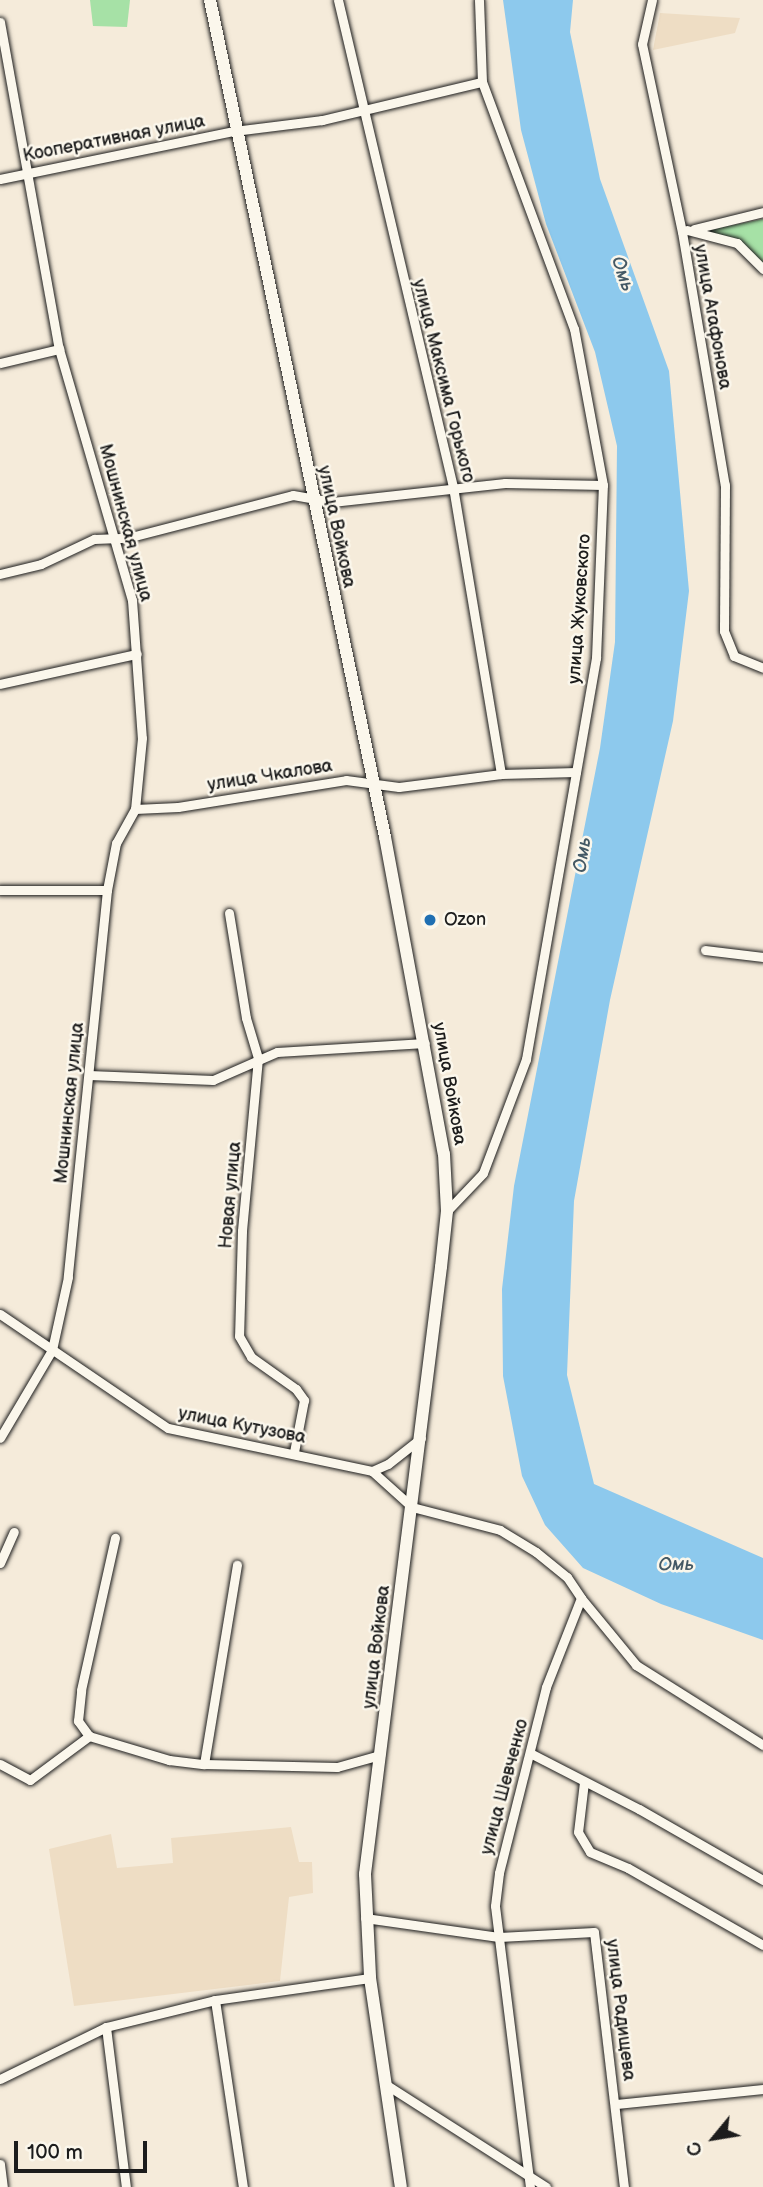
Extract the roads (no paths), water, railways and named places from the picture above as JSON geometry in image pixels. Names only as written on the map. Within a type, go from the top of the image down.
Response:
[{"type":"main road","name":"улица Войкова","points":[[210,0],[234,131],[374,785],[444,1154],[447,1211],[365,1874],[370,1979],[401,2187]]},
{"type":"street","name":"улица Максима Горького","points":[[338,0],[361,112],[453,487],[501,774]]},
{"type":"street","name":"улица Жуковского","points":[[447,1211],[484,1173],[526,1059],[596,658],[603,485],[574,329],[482,82],[479,0]]},
{"type":"street","name":"улица Агафонова","points":[[652,0],[642,44],[685,231],[725,485],[727,643],[734,656],[763,668]]},
{"type":"street","name":"Мошнинская улица","points":[[0,22],[24,173],[59,349],[117,539],[132,600],[142,738],[135,809],[116,843],[107,890],[68,1277],[52,1350],[0,1437]]},
{"type":"street","name":"Кооперативная улица","points":[[0,179],[234,131],[361,112],[482,82]]},
{"type":"street","points":[[685,231],[763,212]]},
{"type":"street","points":[[685,231],[737,243],[763,269]]},
{"type":"street","points":[[0,363],[59,349]]},
{"type":"street","points":[[0,574],[41,564],[94,540],[117,539],[293,495],[312,501],[453,487],[603,485]]},
{"type":"street","points":[[0,684],[137,654]]},
{"type":"street","name":"улица Чкалова","points":[[135,809],[178,807],[310,783],[346,780],[399,787],[501,774],[576,772]]},
{"type":"street","points":[[0,890],[107,890]]},
{"type":"street","name":"Новая улица","points":[[229,913],[246,1017],[258,1058],[242,1231],[239,1336],[251,1357],[296,1389],[304,1400],[294,1452]]},
{"type":"street","points":[[705,950],[763,957]]},
{"type":"street","points":[[89,1075],[213,1080],[258,1058],[277,1052],[425,1043]]},
{"type":"street","name":"улица Кутузова","points":[[0,1314],[168,1428],[294,1452],[372,1471],[412,1507]]},
{"type":"street","points":[[372,1471],[388,1464],[421,1438]]},
{"type":"street","points":[[412,1507],[500,1530],[567,1577],[636,1665],[763,1745]]},
{"type":"street","points":[[0,1563],[14,1532]]},
{"type":"street","points":[[115,1538],[80,1690],[78,1721],[89,1736],[169,1760],[204,1765],[337,1767],[380,1755]]},
{"type":"street","points":[[204,1765],[237,1565]]},
{"type":"street","name":"улица Шевченко","points":[[530,2187],[499,1937],[499,1872],[532,1755],[546,1687],[581,1598]]},
{"type":"street","points":[[0,1764],[30,1780],[89,1736]]},
{"type":"street","points":[[532,1755],[763,1880]]},
{"type":"street","points":[[584,1782],[578,1832],[590,1852],[628,1868],[763,1945]]},
{"type":"street","points":[[365,1918],[499,1937]]},
{"type":"street","name":"улица Радищева","points":[[499,1937],[594,1932],[624,2187]]},
{"type":"street","points":[[0,2079],[106,2027],[215,2000],[370,1979]]},
{"type":"street","points":[[215,2000],[243,2187]]},
{"type":"street","points":[[106,2027],[126,2187]]},
{"type":"street","points":[[385,2084],[546,2187]]},
{"type":"street","points":[[616,2104],[763,2089]]},
{"type":"street","points":[[0,2164],[3,2187]]},
{"type":"water","name":"Омь","points":[[503,0],[573,0],[570,32],[600,179],[669,371],[689,591],[673,721],[610,1000],[574,1201],[567,1375],[594,1484],[763,1558],[763,1640],[661,1604],[583,1568],[545,1525],[522,1476],[503,1376],[502,1289],[514,1186],[600,748],[615,642],[617,446],[595,352],[546,224],[521,130]]},
{"type":"place","name":"Ozon","points":[[430,920]]}]
